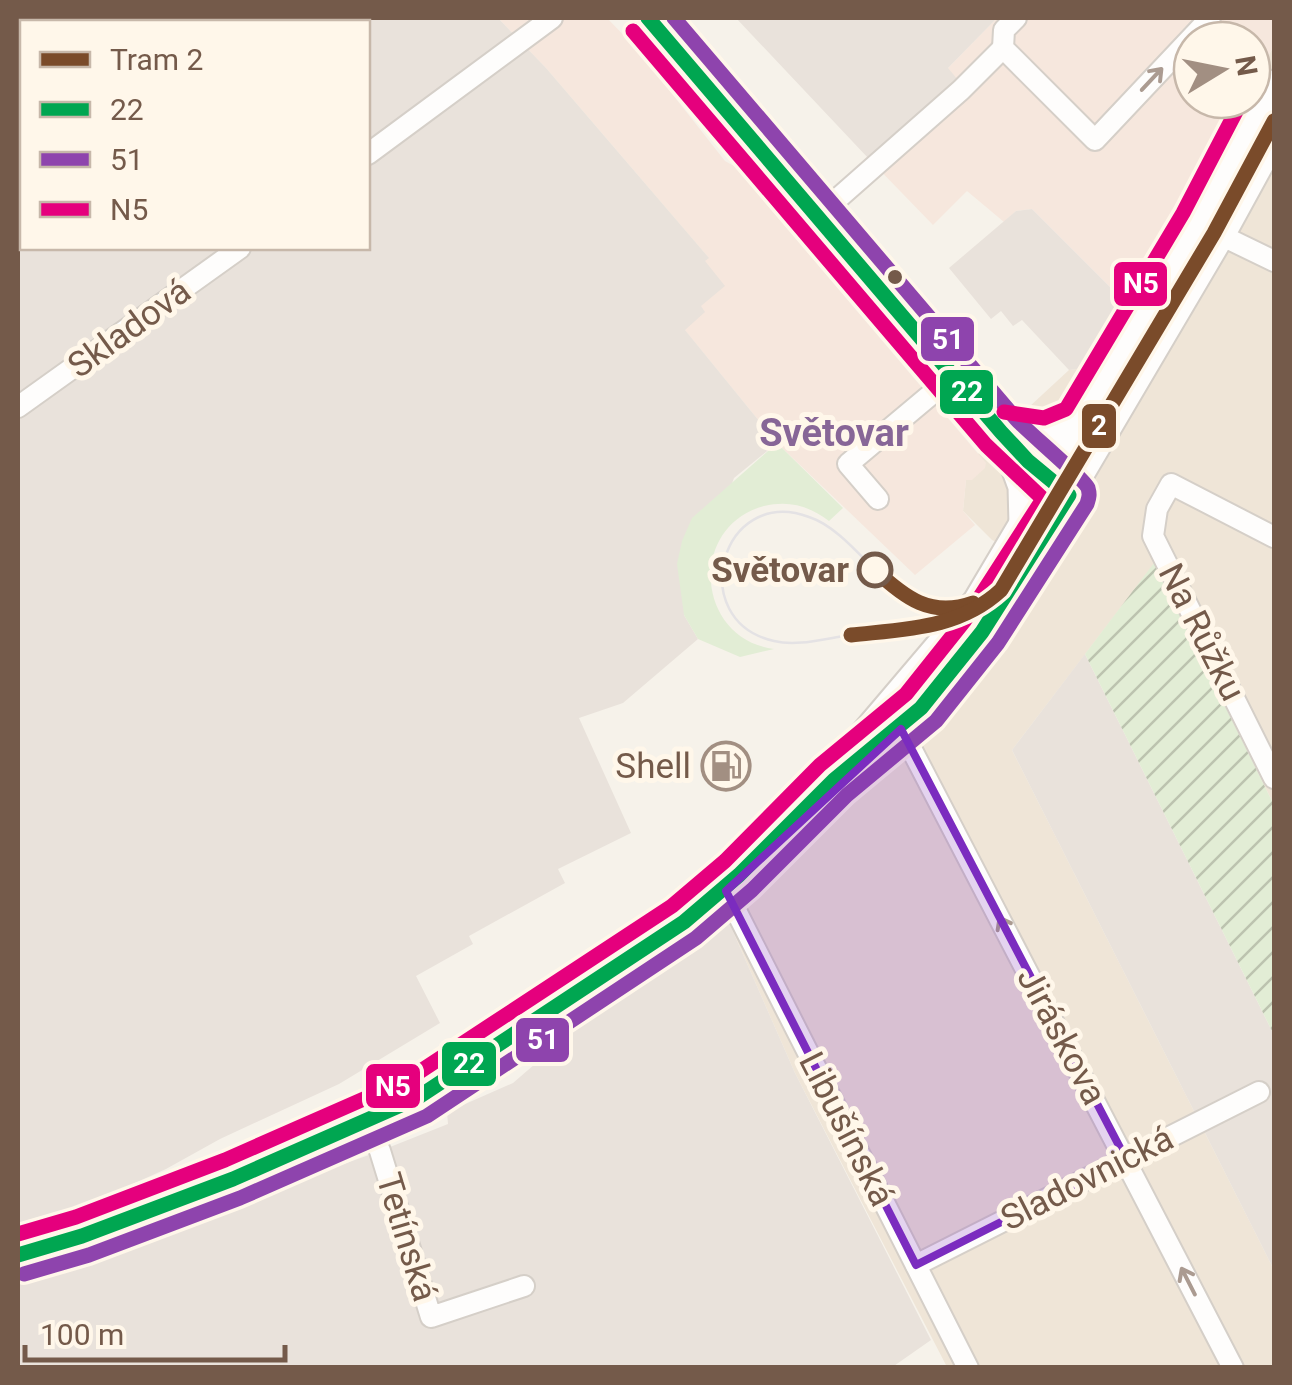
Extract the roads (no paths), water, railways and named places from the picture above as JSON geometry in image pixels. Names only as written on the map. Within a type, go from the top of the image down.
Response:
[{"type":"main road","points":[[648,18],[1001,432],[1060,487]]},
{"type":"street","points":[[370,153],[552,18]]},
{"type":"street","points":[[818,216],[961,90],[1003,48],[1004,30],[1016,18]]},
{"type":"street","points":[[1003,48],[1094,140],[1210,18]]},
{"type":"street","points":[[18,1255],[82,1236],[233,1179],[417,1098],[726,891],[827,786],[901,729],[988,625],[1060,487],[1211,230],[1274,83]]},
{"type":"street","points":[[827,786],[858,740],[976,602],[1022,524],[1060,487],[1080,425],[1274,140]]},
{"type":"street","points":[[1211,230],[1274,261]]},
{"type":"street","name":"Skladová","points":[[18,407],[237,250]]},
{"type":"street","points":[[878,499],[848,464],[953,376]]},
{"type":"street","points":[[1022,524],[1021,487],[1001,432],[1047,439],[1080,425]]},
{"type":"street","name":"Na Růžku","points":[[1274,536],[1171,484],[1157,509],[1153,536],[1274,778]]},
{"type":"street","points":[[875,723],[901,729]]},
{"type":"street","name":"Jiráskova","points":[[901,729],[1233,1368]]},
{"type":"street","name":"Libušínská","points":[[726,891],[968,1368]]},
{"type":"street","name":"Sladovnická","points":[[916,1265],[1259,1092]]},
{"type":"street","name":"Tetínská","points":[[367,1122],[380,1151],[431,1318],[524,1286]]},
{"type":"tram line","name":"2","points":[[851,635],[949,620],[985,603],[1001,590],[1214,233],[1274,121]]},
{"type":"tram line","points":[[851,635],[783,643],[746,629],[729,609],[722,584],[725,559],[736,536],[754,520],[779,512],[809,517],[827,526],[875,570]]},
{"type":"tram line","name":"2","points":[[875,570],[919,603],[944,608],[973,603]]},
{"type":"place","name":"Světovar","points":[[875,570]]},
{"type":"place","name":"Shell","points":[[726,766]]},
{"type":"district","name":"Světovar","points":[[834,433]]}]
